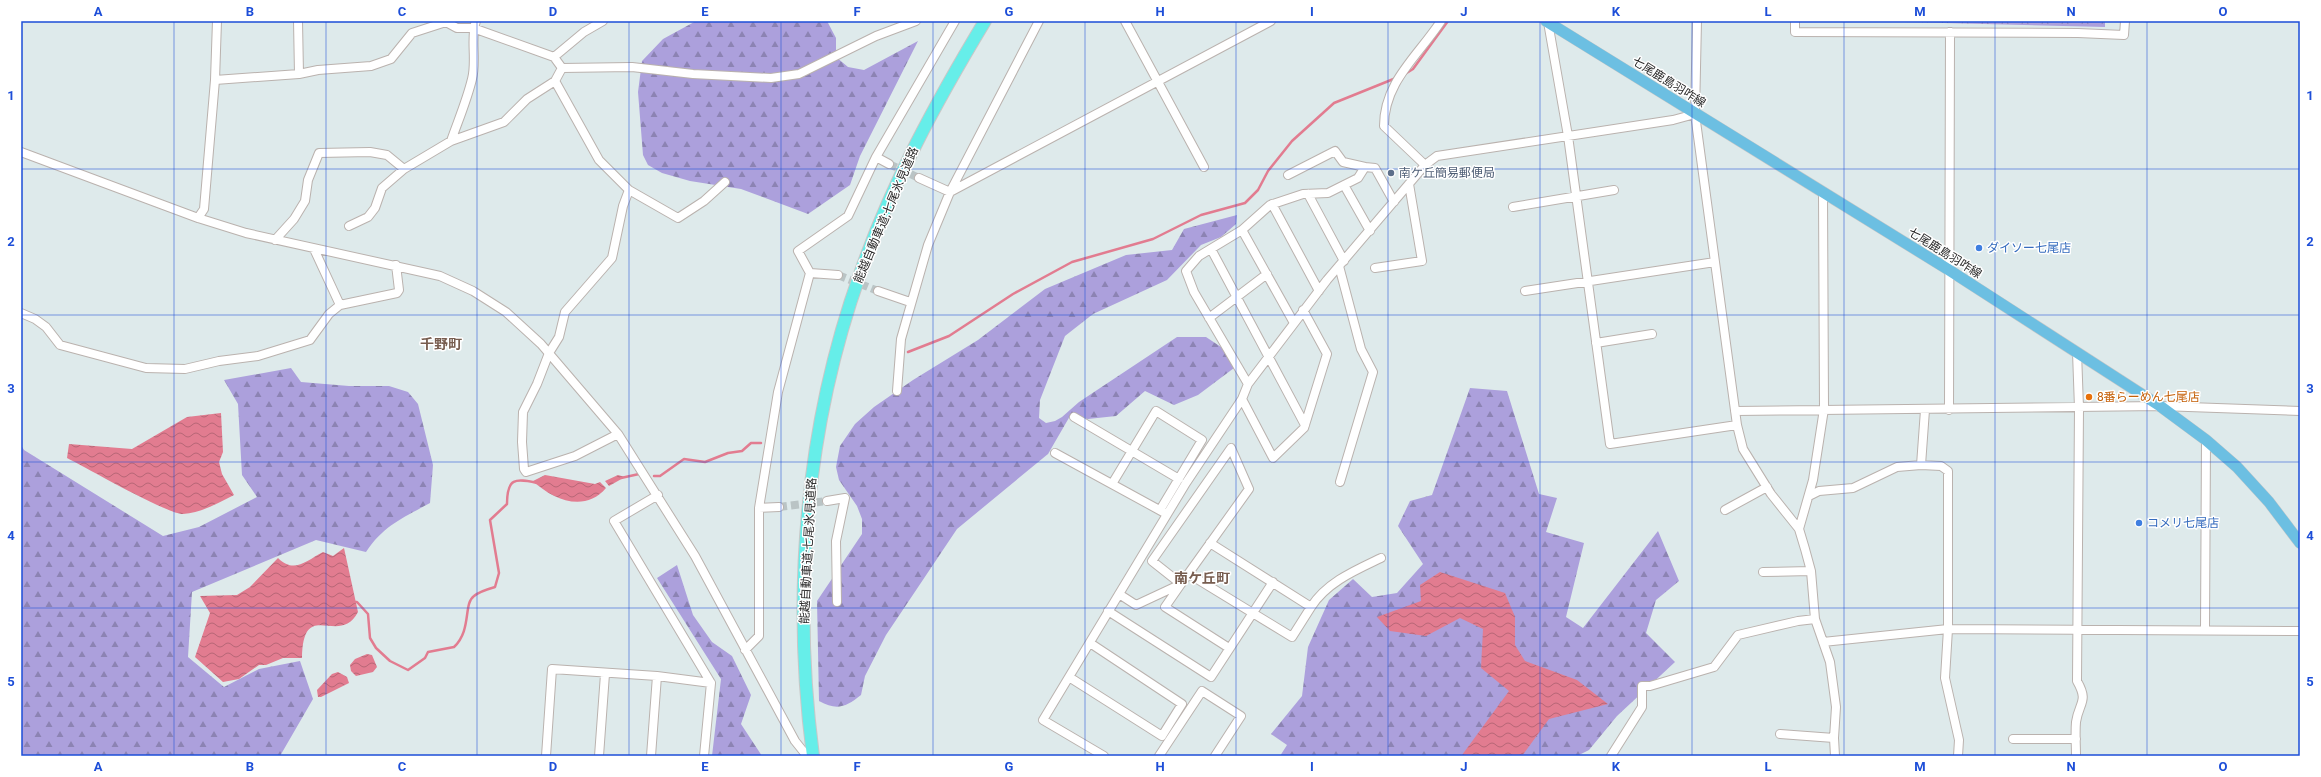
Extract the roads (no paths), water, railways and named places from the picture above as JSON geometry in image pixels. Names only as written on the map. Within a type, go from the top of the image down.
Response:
[{"type":"highway","name":"能越自動車道;七尾氷見道路","points":[[813,756],[807,698],[803,611],[808,510],[822,415],[832,370],[860,274],[900,176],[924,127],[983,23]]},
{"type":"main road","name":"七尾鹿島羽咋線","points":[[1547,22],[1949,270],[2160,406],[2206,440],[2237,467],[2269,502],[2300,543]]},
{"type":"street","points":[[198,218],[204,209],[217,21]]},
{"type":"street","points":[[298,21],[299,74]]},
{"type":"street","points":[[554,57],[584,32],[603,21]]},
{"type":"street","points":[[562,68],[632,67],[694,74],[771,78],[799,74],[876,36],[916,21]]},
{"type":"street","points":[[745,650],[759,636],[759,508],[778,392],[810,273],[798,251],[848,216],[876,157],[955,21]]},
{"type":"street","points":[[897,391],[901,339],[910,302],[928,245],[950,192],[1039,21]]},
{"type":"street","points":[[1125,21],[1204,166]]},
{"type":"street","points":[[950,192],[1271,21]]},
{"type":"street","points":[[1424,165],[1384,126],[1384,108],[1402,71],[1426,44],[1441,21]]},
{"type":"street","points":[[1697,21],[1695,114],[1737,425],[1743,449],[1767,487],[1799,529],[1810,571],[1815,619],[1830,662],[1836,707],[1834,738],[1836,756]]},
{"type":"street","points":[[1795,21],[1795,32],[1950,32],[2124,35],[2126,21]]},
{"type":"street","points":[[214,80],[299,74],[377,64],[391,59],[412,33],[446,22],[457,28],[474,24],[554,57],[562,68]]},
{"type":"street","points":[[1547,22],[1568,136],[1610,444],[1737,425]]},
{"type":"street","points":[[451,141],[472,79],[475,44],[474,24]]},
{"type":"street","points":[[1949,410],[1950,32]]},
{"type":"street","points":[[349,226],[368,217],[375,208],[382,188],[404,169],[451,141],[504,122],[527,99],[555,81],[562,68]]},
{"type":"street","points":[[555,81],[599,160],[629,190],[678,218],[704,201],[725,182]]},
{"type":"street","points":[[1164,512],[1242,399],[1248,384],[1303,310],[1424,165],[1437,156],[1672,120],[1695,114]]},
{"type":"street","points":[[1288,175],[1335,151],[1343,162],[1375,168],[1394,202]]},
{"type":"street","points":[[21,152],[198,218],[275,240],[396,265],[440,276],[473,290],[506,312],[549,352],[618,434],[658,495],[712,585],[745,650],[795,741],[807,756]]},
{"type":"street","points":[[275,240],[294,219],[305,202],[308,180],[319,153],[370,152],[387,155],[404,169]]},
{"type":"street","points":[[876,157],[889,164]]},
{"type":"street","points":[[1248,384],[1194,292],[1186,271],[1199,256],[1242,230],[1272,204],[1308,194],[1328,193],[1358,178],[1365,167]]},
{"type":"street","points":[[919,178],[950,192]]},
{"type":"street","points":[[1375,268],[1422,261],[1409,184]]},
{"type":"street","points":[[1344,185],[1370,231]]},
{"type":"street","points":[[618,434],[576,456],[526,472],[524,469],[522,442],[523,412],[537,384],[549,352],[559,337],[565,312],[612,258],[623,206],[629,190]]},
{"type":"street","points":[[1513,207],[1614,190]]},
{"type":"street","points":[[1799,529],[1809,496],[1824,409],[1823,193]]},
{"type":"street","points":[[1308,194],[1342,264],[1361,349],[1373,372],[1340,482]]},
{"type":"street","points":[[1272,204],[1319,291]]},
{"type":"street","points":[[1242,230],[1294,323]]},
{"type":"street","points":[[314,249],[340,305]]},
{"type":"street","points":[[1211,249],[1305,425]]},
{"type":"street","points":[[1525,291],[1715,262]]},
{"type":"street","points":[[21,313],[35,319],[60,345],[146,368],[185,369],[219,361],[258,356],[310,340],[329,314],[340,305],[397,293],[399,290],[396,265]]},
{"type":"street","points":[[810,273],[838,275]]},
{"type":"street","points":[[1209,318],[1267,274]]},
{"type":"street","points":[[878,291],[910,302]]},
{"type":"street","points":[[1242,399],[1273,458],[1305,425],[1327,354],[1303,310]]},
{"type":"street","points":[[1596,343],[1652,334]]},
{"type":"street","points":[[2076,756],[2076,720],[2083,702],[2084,693],[2077,681],[2079,408],[2077,352]]},
{"type":"street","points":[[1735,411],[1824,409],[1949,410],[2160,406],[2300,411]]},
{"type":"street","points":[[1921,466],[1925,410]]},
{"type":"street","points":[[1104,756],[1043,720],[1119,594],[1164,512],[1179,479],[1202,440],[1156,411],[1112,484]]},
{"type":"street","points":[[1074,417],[1179,479]]},
{"type":"street","points":[[2205,630],[2206,440]]},
{"type":"street","points":[[1166,607],[1249,489],[1231,448],[1152,561],[1182,584]]},
{"type":"street","points":[[1054,453],[1164,512]]},
{"type":"street","points":[[1809,496],[1819,492],[1852,488],[1896,467],[1941,466],[1947,469],[1948,629],[1945,678],[1959,740],[1958,756]]},
{"type":"street","points":[[1725,510],[1767,487]]},
{"type":"street","points":[[658,495],[614,521],[711,683],[704,756]]},
{"type":"street","points":[[827,501],[845,498],[836,541],[837,602]]},
{"type":"street","points":[[759,508],[779,507]]},
{"type":"street","points":[[1210,543],[1311,607]]},
{"type":"street","points":[[1189,574],[1252,614],[1292,637],[1315,600],[1345,575],[1381,558]]},
{"type":"street","points":[[1763,572],[1810,571]]},
{"type":"street","points":[[1108,611],[1210,677],[1273,582]]},
{"type":"street","points":[[1119,594],[1136,605],[1182,584]]},
{"type":"street","points":[[1152,598],[1229,648]]},
{"type":"street","points":[[1611,756],[1642,707],[1642,686],[1650,686],[1714,667],[1738,635],[1791,622],[1815,619]]},
{"type":"street","points":[[1823,642],[1948,629],[2300,631]]},
{"type":"street","points":[[1069,677],[1162,736],[1182,704],[1090,643]]},
{"type":"street","points":[[546,756],[552,669],[605,674],[657,676],[711,683]]},
{"type":"street","points":[[599,756],[605,674]]},
{"type":"street","points":[[651,756],[657,676]]},
{"type":"street","points":[[1159,756],[1202,691],[1241,716],[1215,756]]},
{"type":"street","points":[[1780,734],[1834,738]]},
{"type":"street","points":[[2013,739],[2076,739]]},
{"type":"water","points":[[221,413],[223,452],[219,462],[222,474],[234,495],[196,512],[183,514],[162,507],[126,490],[67,458],[69,444],[132,449],[187,417]]},
{"type":"water","points":[[545,475],[595,484],[600,482],[606,488],[598,496],[589,500],[579,502],[569,501],[550,494],[533,481]]},
{"type":"water","points":[[618,475],[625,477],[609,486],[605,481]]},
{"type":"water","points":[[344,548],[358,612],[350,622],[341,626],[323,625],[315,626],[308,630],[304,640],[302,658],[283,658],[266,665],[259,665],[239,679],[223,682],[195,657],[210,613],[200,596],[237,595],[250,587],[278,558],[284,563],[295,566],[306,562],[323,552],[333,556]]},
{"type":"water","points":[[1440,572],[1505,593],[1515,617],[1515,645],[1525,661],[1577,680],[1608,704],[1549,719],[1522,756],[1456,756],[1462,755],[1509,691],[1481,668],[1483,629],[1460,618],[1426,636],[1390,631],[1377,617],[1421,601],[1420,585]]},
{"type":"water","points":[[367,654],[372,655],[377,667],[373,672],[356,676],[351,671],[350,665],[355,659]]},
{"type":"water","points":[[338,672],[347,677],[349,683],[321,697],[318,697],[317,690],[332,674]]},
{"type":"waterway","points":[[1405,74],[1413,69],[1448,21]]},
{"type":"waterway","points":[[908,352],[949,336],[1013,294],[1072,262],[1153,239],[1201,215],[1245,203],[1258,190],[1268,171],[1292,141],[1334,103],[1396,78]]},
{"type":"waterway","points":[[654,476],[660,476],[684,459],[705,462],[728,453],[742,451],[751,443],[761,443]]},
{"type":"waterway","points":[[621,478],[639,474]]},
{"type":"waterway","points":[[354,602],[357,602],[368,614],[370,638],[376,648],[390,661],[408,670],[425,658],[428,652],[454,647],[460,640],[463,633],[471,600],[474,596],[484,590],[495,587],[499,573],[490,520],[507,504],[507,495],[511,485],[514,482],[523,481],[537,483]]},
{"type":"tunnel","points":[[889,164],[919,178]]},
{"type":"tunnel","points":[[838,275],[878,291]]},
{"type":"tunnel","points":[[779,507],[827,501]]},
{"type":"place","name":"南ケ丘簡易郵便局","points":[[1391,173]]},
{"type":"place","name":"ダイソー七尾店","points":[[1979,248]]},
{"type":"place","name":"8番らーめん七尾店","points":[[2089,397]]},
{"type":"place","name":"コメリ七尾店","points":[[2139,523]]},
{"type":"district","name":"千野町","points":[[441,344]]},
{"type":"district","name":"南ケ丘町","points":[[1202,578]]}]
